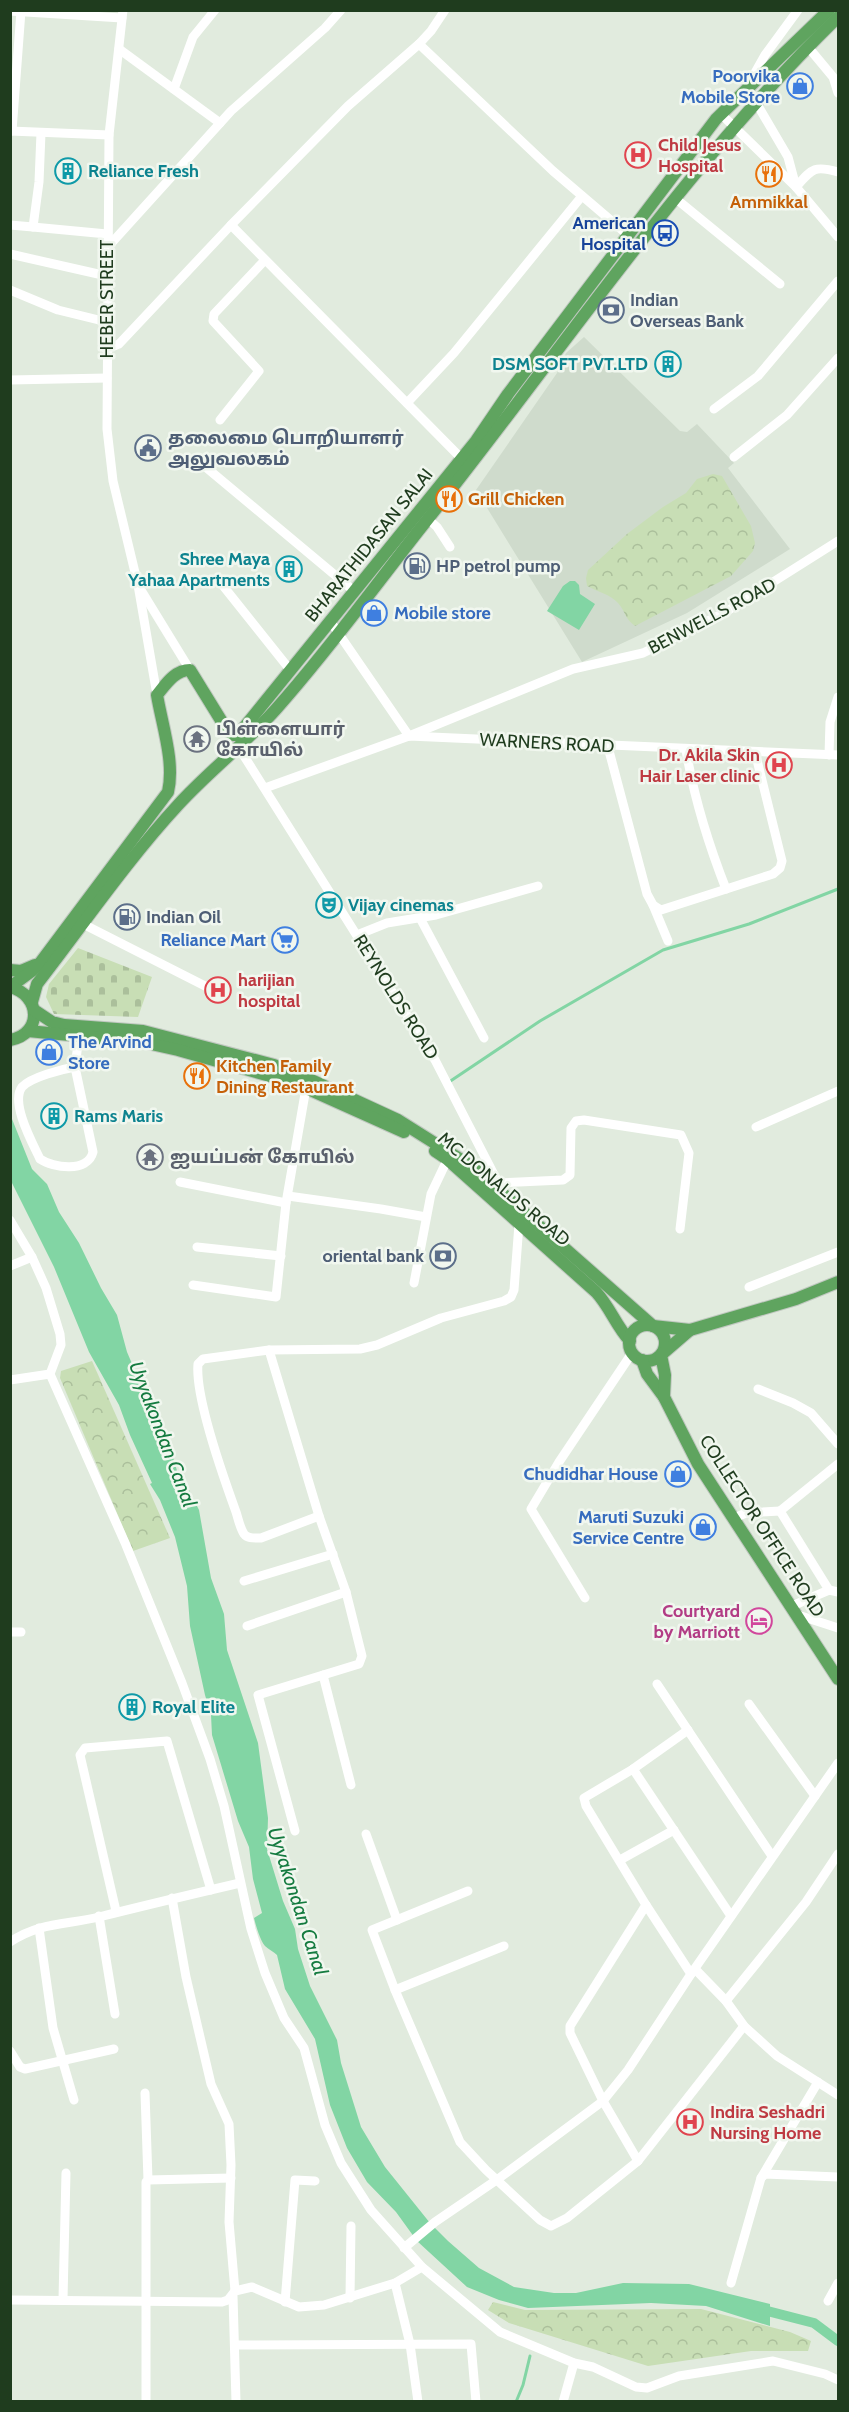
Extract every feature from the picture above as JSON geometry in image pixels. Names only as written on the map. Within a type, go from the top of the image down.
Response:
[{"type":"main road","name":"BHARATHIDASAN SALAI","points":[[190,670],[227,730],[232,735],[238,735],[462,459],[549,340],[721,114],[829,10]]},
{"type":"main road","name":"BHARATHIDASAN SALAI","points":[[20,1036],[32,1025],[36,1010],[37,984],[179,804],[239,748],[278,707],[428,519],[675,198],[756,102],[838,16]]},
{"type":"main road","points":[[549,340],[557,351]]},
{"type":"main road","points":[[10,987],[32,972],[40,963],[168,792],[169,761],[157,695],[168,681],[183,670],[190,670]]},
{"type":"main road","points":[[10,970],[21,971],[40,963]]},
{"type":"main road","points":[[10,987],[26,994],[36,1010],[64,1025],[143,1030],[274,1065],[380,1112],[449,1156],[471,1166],[659,1330],[665,1342],[661,1355],[666,1375],[664,1397]]},
{"type":"main road","points":[[10,1047],[20,1036]]},
{"type":"main road","name":"MC DONALDS ROAD","points":[[20,1036],[78,1036],[142,1042],[169,1048],[306,1088],[409,1134],[449,1156],[519,1224],[604,1301]]},
{"type":"main road","points":[[690,1330],[655,1359],[635,1351],[632,1335],[640,1327],[690,1330],[796,1299],[838,1282]]},
{"type":"main road","name":"COLLECTOR OFFICE ROAD","points":[[604,1301],[647,1374],[664,1397],[698,1464],[838,1679]]},
{"type":"street","points":[[174,89],[193,37],[215,10]]},
{"type":"street","points":[[107,248],[231,111],[325,28],[341,10]]},
{"type":"street","points":[[106,349],[119,345],[231,225],[348,106],[419,44],[445,10]]},
{"type":"street","points":[[796,187],[789,157],[747,87],[765,55],[798,10]]},
{"type":"street","points":[[10,11],[123,14]]},
{"type":"street","points":[[21,11],[11,131],[109,135]]},
{"type":"street","name":"HEBER STREET","points":[[123,14],[109,135],[107,429],[113,481],[138,585]]},
{"type":"street","points":[[419,44],[552,171],[628,235]]},
{"type":"street","points":[[808,47],[833,77],[838,93]]},
{"type":"street","points":[[119,49],[220,123]]},
{"type":"street","points":[[721,114],[796,187],[838,237]]},
{"type":"street","points":[[33,227],[39,182],[41,133]]},
{"type":"street","points":[[796,187],[811,170],[818,167],[838,172]]},
{"type":"street","points":[[407,403],[454,353],[582,196]]},
{"type":"street","points":[[675,198],[780,284]]},
{"type":"street","points":[[10,225],[107,234]]},
{"type":"street","points":[[231,225],[462,459]]},
{"type":"street","points":[[10,254],[107,276]]},
{"type":"street","points":[[220,420],[259,371],[213,321],[214,314],[265,260]]},
{"type":"street","points":[[714,409],[758,376],[838,281]]},
{"type":"street","points":[[10,290],[58,310],[107,322]]},
{"type":"street","points":[[734,457],[787,415],[838,358]]},
{"type":"street","points":[[10,380],[107,378]]},
{"type":"street","points":[[196,459],[354,591]]},
{"type":"street","points":[[428,519],[437,527],[450,547]]},
{"type":"street","name":"BENWELLS ROAD","points":[[409,736],[573,669],[643,653],[724,613],[838,541]]},
{"type":"street","points":[[138,585],[190,670]]},
{"type":"street","points":[[138,585],[157,695]]},
{"type":"street","points":[[224,587],[291,670]]},
{"type":"street","points":[[330,621],[409,736]]},
{"type":"street","points":[[834,755],[830,722],[838,697]]},
{"type":"street","name":"WARNERS ROAD","points":[[265,788],[409,736],[608,747],[834,755]]},
{"type":"street","points":[[608,747],[647,894],[668,941]]},
{"type":"street","name":"REYNOLDS ROAD","points":[[239,748],[435,1060],[519,1224]]},
{"type":"street","points":[[686,750],[693,790],[708,843],[726,889]]},
{"type":"street","points":[[653,905],[661,910],[773,874],[780,868],[782,861],[755,752]]},
{"type":"street","points":[[168,792],[179,804]]},
{"type":"street","points":[[357,935],[387,923],[436,915],[538,886]]},
{"type":"street","points":[[420,918],[484,1038]]},
{"type":"street","points":[[83,924],[207,987]]},
{"type":"street","points":[[75,1067],[27,1084],[20,1091],[20,1110],[31,1141],[40,1159],[55,1166],[85,1164],[89,1162],[93,1152],[75,1067],[78,1036]]},
{"type":"street","points":[[193,1285],[276,1297],[287,1200],[306,1088]]},
{"type":"street","points":[[756,1128],[838,1091]]},
{"type":"street","points":[[498,1183],[563,1180],[570,1175],[571,1128],[576,1121],[584,1120],[681,1135],[689,1153],[680,1229]]},
{"type":"street","points":[[414,1283],[431,1194],[449,1156]]},
{"type":"street","points":[[180,1182],[287,1200],[426,1217]]},
{"type":"street","points":[[10,1220],[32,1257],[46,1288],[60,1334],[61,1345],[50,1374],[126,1545],[182,1683],[213,1768],[224,1806],[251,1929],[265,1973],[284,2018],[304,2048],[325,2125],[341,2163],[371,2210],[422,2267],[500,2332],[636,2386],[647,2388],[679,2376],[773,2361],[825,2374],[838,2380]]},
{"type":"street","points":[[319,1516],[261,1538],[251,1539],[244,1533],[230,1497],[207,1418],[197,1373],[198,1364],[204,1359],[269,1350],[360,1349],[377,1345],[441,1318],[504,1301],[511,1297],[514,1290],[519,1224]]},
{"type":"street","points":[[197,1247],[281,1256]]},
{"type":"street","points":[[750,1287],[838,1251]]},
{"type":"street","points":[[10,1266],[32,1257]]},
{"type":"street","points":[[269,1350],[319,1516],[346,1592],[362,1656],[359,1664],[258,1695],[295,1831]]},
{"type":"street","points":[[585,1598],[531,1509],[559,1462],[635,1351]]},
{"type":"street","points":[[10,1380],[50,1374]]},
{"type":"street","points":[[758,1389],[794,1403],[811,1413],[838,1444]]},
{"type":"street","points":[[734,1518],[746,1513],[780,1510],[838,1464]]},
{"type":"street","points":[[780,1510],[834,1591],[795,1611]]},
{"type":"street","points":[[244,1581],[333,1554]]},
{"type":"street","points":[[247,1626],[346,1592]]},
{"type":"street","points":[[795,1611],[838,1628]]},
{"type":"street","points":[[323,1675],[351,1785]]},
{"type":"street","points":[[657,1684],[772,1856]]},
{"type":"street","points":[[749,1704],[815,1796]]},
{"type":"street","points":[[688,1730],[633,1769],[584,1798],[586,1806],[646,1905],[693,1972],[726,2001],[744,2026],[777,2056],[838,2095]]},
{"type":"street","points":[[116,1911],[80,1755],[85,1748],[167,1741],[211,1890]]},
{"type":"street","points":[[404,2248],[435,2222],[498,2179],[603,2101],[628,2070],[772,1856],[838,1763]]},
{"type":"street","points":[[633,1769],[731,1916]]},
{"type":"street","points":[[620,1860],[674,1830]]},
{"type":"street","points":[[366,1834],[397,1920]]},
{"type":"street","points":[[726,2001],[806,1902],[838,1854]]},
{"type":"street","points":[[10,1942],[26,1932],[39,1928],[99,1917],[116,1911],[240,1883]]},
{"type":"street","points":[[468,1891],[372,1930],[460,2142],[474,2158],[548,2225],[555,2226],[639,2161],[744,2026]]},
{"type":"street","points":[[172,1899],[186,1977],[211,2084],[229,2124],[231,2178],[229,2222],[237,2402]]},
{"type":"street","points":[[639,2161],[603,2101],[570,2033],[570,2026],[646,1905]]},
{"type":"street","points":[[99,1917],[115,2014]]},
{"type":"street","points":[[39,1928],[54,2028],[74,2100]]},
{"type":"street","points":[[395,1989],[504,1946]]},
{"type":"street","points":[[10,2051],[20,2067],[25,2069],[114,2049]]},
{"type":"street","points":[[731,2283],[761,2178],[818,2082]]},
{"type":"street","points":[[145,2093],[148,2180],[146,2182],[146,2402]]},
{"type":"street","points":[[63,2299],[66,2173]]},
{"type":"street","points":[[761,2178],[765,2174],[838,2177]]},
{"type":"street","points":[[148,2180],[231,2178]]},
{"type":"street","points":[[285,2302],[295,2180],[315,2181]]},
{"type":"street","points":[[350,2298],[351,2226]]},
{"type":"street","points":[[10,2300],[222,2302],[252,2287],[299,2307],[324,2305],[395,2283],[422,2267]]},
{"type":"street","points":[[395,2283],[410,2344],[418,2402]]},
{"type":"street","points":[[828,2301],[838,2283]]},
{"type":"street","points":[[235,2345],[471,2344],[476,2402]]},
{"type":"street","points":[[563,2402],[574,2363]]},
{"type":"shaded area","points":[[584,337],[680,431],[687,432],[697,424],[734,463],[728,468],[790,549],[687,613],[582,662],[476,490],[557,373],[566,353]]},
{"type":"green space","points":[[713,474],[722,476],[751,526],[755,543],[753,551],[731,576],[635,626],[615,600],[587,586],[588,570],[627,534],[686,493],[697,479]]},
{"type":"green space","points":[[78,948],[152,977],[138,1017],[54,1014],[46,997],[49,984]]},
{"type":"green space","points":[[92,1361],[170,1538],[133,1551],[60,1378],[61,1371]]},
{"type":"green space","points":[[493,2302],[525,2310],[701,2309],[790,2332],[811,2341],[808,2351],[751,2351],[648,2366],[509,2323],[488,2310]]},
{"type":"water","points":[[570,581],[575,581],[579,585],[580,594],[595,604],[579,630],[547,611],[563,586]]},
{"type":"water","points":[[10,1114],[32,1169],[47,1184],[59,1212],[79,1243],[117,1315],[127,1352],[142,1387],[150,1398],[169,1444],[178,1474],[181,1474],[199,1510],[211,1578],[224,1614],[227,1650],[258,1743],[268,1818],[267,1849],[283,1901],[295,1929],[298,1949],[310,1986],[337,2040],[341,2063],[361,2127],[385,2167],[430,2223],[448,2241],[479,2268],[514,2287],[554,2293],[576,2293],[623,2283],[689,2284],[770,2304],[770,2326],[706,2306],[651,2303],[528,2308],[499,2300],[467,2287],[417,2241],[396,2212],[367,2182],[347,2148],[330,2105],[315,2039],[285,1989],[277,1955],[265,1946],[257,1929],[254,1918],[262,1913],[253,1879],[249,1847],[238,1821],[212,1735],[211,1715],[190,1626],[187,1586],[175,1537],[160,1500],[150,1484],[152,1483],[119,1405],[89,1352],[54,1267],[11,1181]]},
{"type":"waterway","points":[[449,1082],[540,1021],[663,950],[749,924],[838,889]]},
{"type":"waterway","name":"Uyyakondan Canal","points":[[756,2308],[814,2323],[838,2341]]},
{"type":"waterway","points":[[516,2402],[530,2356]]},
{"type":"place","name":"Poorvika Mobile Store","points":[[800,86]]},
{"type":"place","name":"Child Jesus Hospital","points":[[638,155]]},
{"type":"place","name":"Reliance Fresh","points":[[68,171]]},
{"type":"place","name":"Ammikkal","points":[[769,174]]},
{"type":"place","name":"American Hospital","points":[[665,233]]},
{"type":"place","name":"Indian Overseas Bank","points":[[611,310]]},
{"type":"place","name":"DSM SOFT PVT.LTD","points":[[668,364]]},
{"type":"place","name":"தலைமை பொறியாளர் அலுவலகம்","points":[[148,448]]},
{"type":"place","name":"Grill Chicken","points":[[449,499]]},
{"type":"place","name":"HP petrol pump","points":[[417,566]]},
{"type":"place","name":"Shree Maya Yahaa Apartments","points":[[289,569]]},
{"type":"place","name":"Mobile store","points":[[374,613]]},
{"type":"place","name":"பிள்ளையார் கோயில்","points":[[197,739]]},
{"type":"place","name":"Dr. Akila Skin Hair Laser clinic","points":[[779,765]]},
{"type":"place","name":"Vijay cinemas","points":[[329,905]]},
{"type":"place","name":"Indian Oil","points":[[127,917]]},
{"type":"place","name":"Reliance Mart","points":[[285,940]]},
{"type":"place","name":"harijian hospital","points":[[218,990]]},
{"type":"place","name":"The Arvind Store","points":[[49,1052]]},
{"type":"place","name":"Kitchen Family Dining Restaurant","points":[[197,1076]]},
{"type":"place","name":"Rams Maris","points":[[54,1116]]},
{"type":"place","name":"ஐயப்பன் கோயில்","points":[[150,1157]]},
{"type":"place","name":"oriental bank","points":[[443,1256]]},
{"type":"place","name":"Chudidhar House","points":[[678,1474]]},
{"type":"place","name":"Maruti Suzuki Service Centre","points":[[703,1527]]},
{"type":"place","name":"Courtyard by Marriott","points":[[759,1621]]},
{"type":"place","name":"Royal Elite","points":[[132,1707]]},
{"type":"place","name":"Indira Seshadri Nursing Home","points":[[690,2122]]}]
